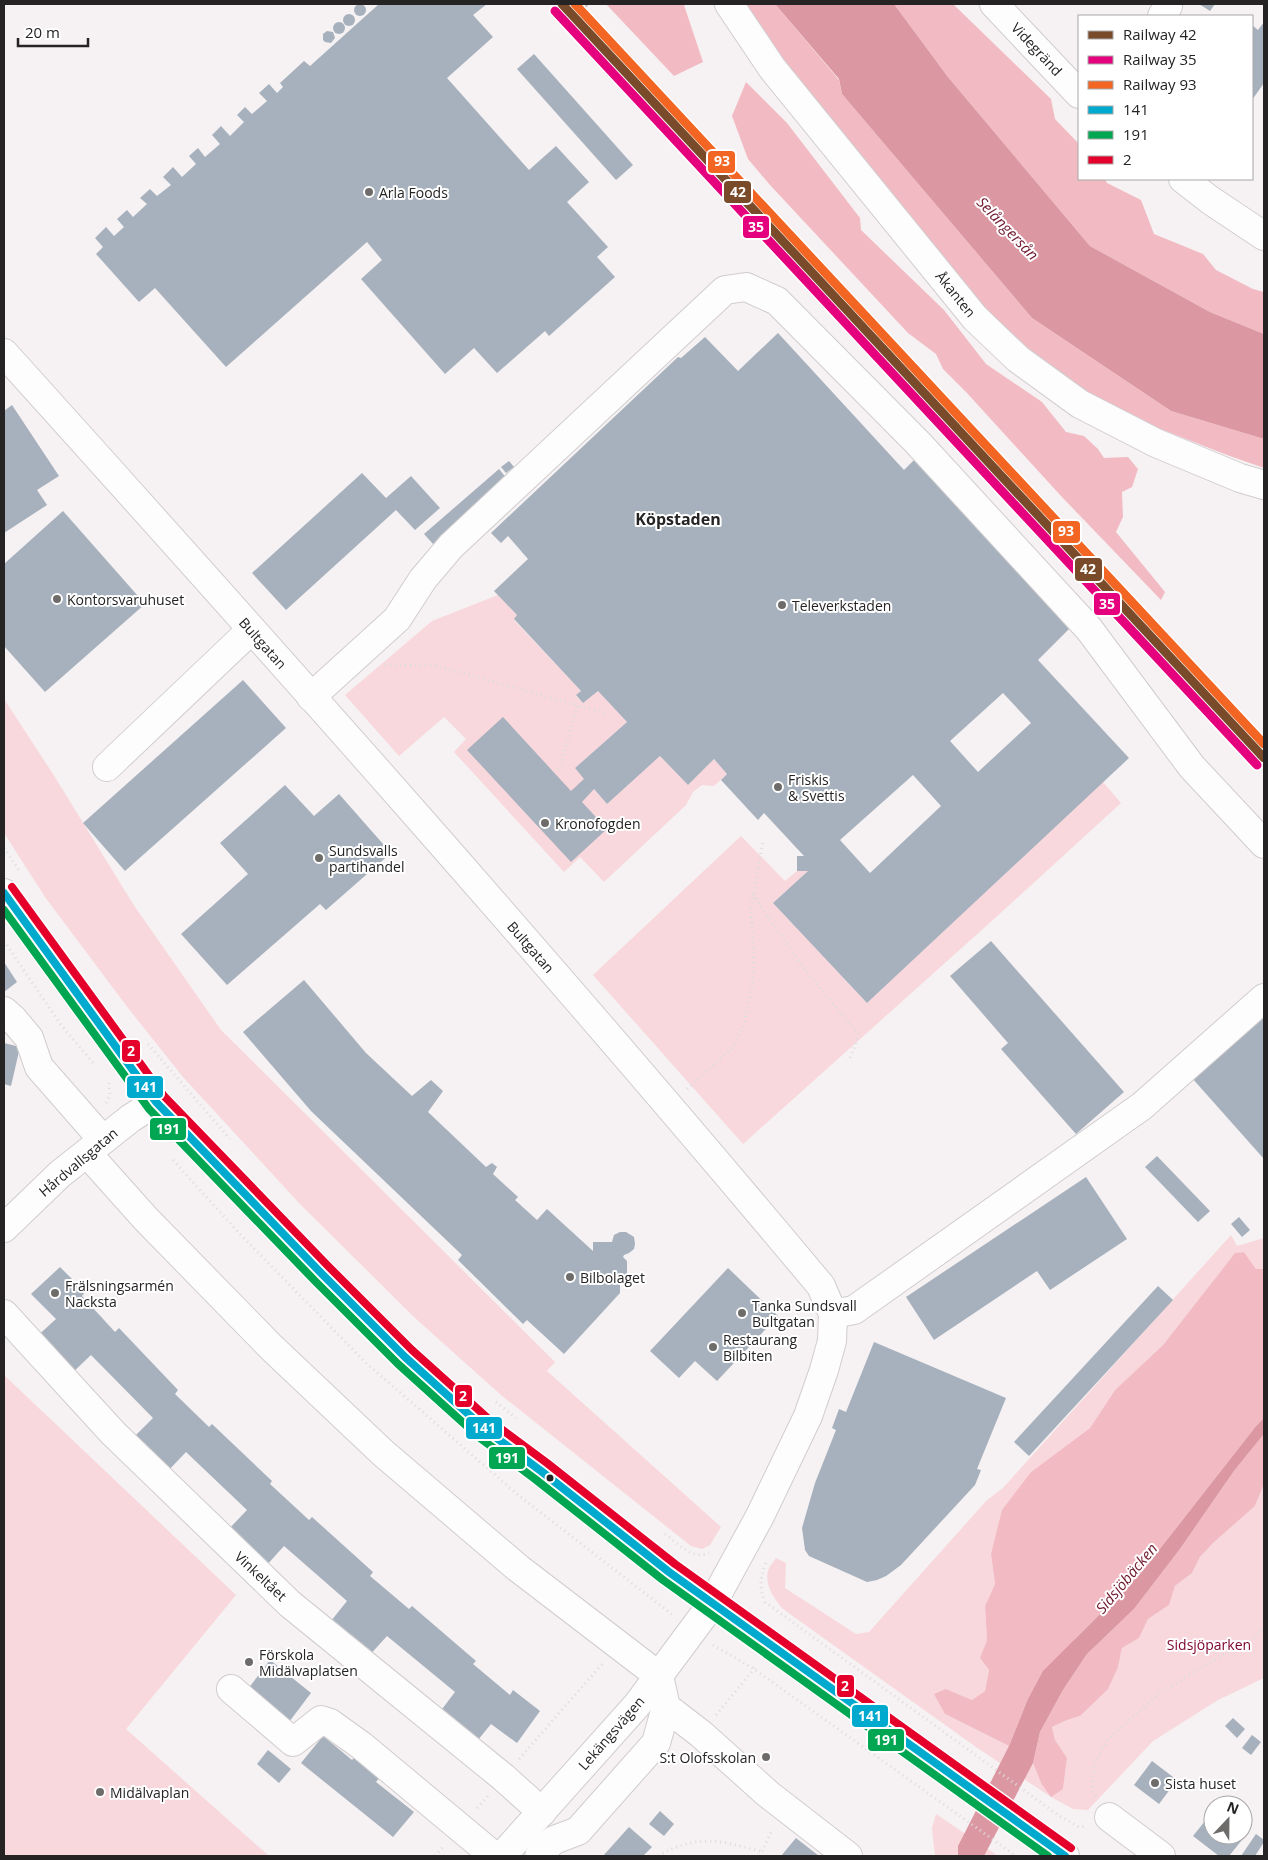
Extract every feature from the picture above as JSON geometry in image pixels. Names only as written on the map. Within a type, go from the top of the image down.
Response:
[{"type":"main road","name":"Åkanten","points":[[728,4],[772,68],[975,318],[1018,359],[1080,404],[1156,443],[1240,478],[1264,485]]},
{"type":"main road","name":"Videgränd","points":[[994,4],[1078,93]]},
{"type":"main road","points":[[1184,180],[1210,200],[1264,236]]},
{"type":"main road","points":[[311,697],[397,619],[423,578],[459,539],[725,290],[746,287],[777,302],[918,442],[1089,629],[1192,767],[1264,844]]},
{"type":"main road","name":"Bultgatan","points":[[4,354],[490,900],[821,1286],[833,1314],[832,1341],[808,1416],[760,1516],[712,1604]]},
{"type":"main road","points":[[107,767],[251,630]]},
{"type":"main road","points":[[13,884],[156,1102],[404,1357],[486,1430],[542,1471],[669,1572],[1065,1856]]},
{"type":"main road","points":[[833,1314],[854,1310],[1142,1106],[1264,998]]},
{"type":"main road","points":[[4,1011],[14,1030],[30,1038],[39,1067],[145,1218],[270,1347],[383,1453],[518,1568],[659,1676],[666,1707],[656,1743],[578,1831],[554,1840],[544,1848],[539,1856]]},
{"type":"main road","name":"Hårdvallsgatan","points":[[4,1228],[60,1174],[156,1102]]},
{"type":"main road","name":"Vinkeltået","points":[[4,1314],[113,1433],[290,1604],[503,1777],[542,1812]]},
{"type":"main road","name":"Lekängsvägen","points":[[502,1856],[637,1706],[712,1604]]},
{"type":"main road","points":[[231,1690],[292,1742],[321,1720],[330,1723],[362,1746],[494,1856]]},
{"type":"main road","points":[[666,1707],[701,1734],[768,1794],[848,1856]]},
{"type":"main road","points":[[1101,1821],[1146,1852]]},
{"type":"path","points":[[384,665],[434,665],[608,714]]},
{"type":"path","points":[[559,770],[578,705]]},
{"type":"path","points":[[684,1091],[734,1046],[743,1028],[752,989],[754,959],[751,909],[762,841]]},
{"type":"path","points":[[4,848],[13,884]]},
{"type":"path","points":[[753,894],[799,962],[858,1035],[850,1058]]},
{"type":"path","points":[[145,1041],[236,1146]]},
{"type":"path","points":[[489,1396],[519,1420]]},
{"type":"path","points":[[662,1532],[698,1556],[708,1554],[714,1550],[735,1562]]},
{"type":"path","points":[[767,1560],[760,1578],[760,1590],[765,1602],[1058,1816],[1079,1827],[1101,1821],[1092,1790],[1094,1765],[1108,1739],[1160,1693],[1229,1651],[1251,1641],[1264,1628]]},
{"type":"path","points":[[665,1609],[669,1619]]},
{"type":"path","points":[[435,1856],[617,1645]]},
{"type":"path","points":[[701,1734],[754,1669]]},
{"type":"path","points":[[658,1856],[672,1848],[696,1840],[736,1845],[763,1852]]},
{"type":"green space","points":[[498,595],[517,615],[514,620],[581,691],[576,696],[583,703],[598,691],[627,722],[575,768],[607,804],[660,756],[688,785],[714,759],[727,774],[714,786],[702,785],[693,792],[686,805],[604,882],[580,857],[564,872],[454,752],[466,739],[444,717],[399,756],[345,695],[432,621]]},
{"type":"green space","points":[[4,699],[53,774],[133,904],[221,1030],[555,1362],[547,1371],[721,1527],[710,1545],[702,1549],[691,1546],[501,1395],[415,1318],[299,1203],[183,1077],[128,1008],[45,897],[4,833]]},
{"type":"green space","points":[[1103,782],[1121,803],[743,1144],[593,975],[741,836],[785,881],[797,871],[808,871],[773,903],[867,1003]]},
{"type":"green space","name":"Sidsjöparken","points":[[1231,1235],[1237,1246],[1264,1238],[1264,1269],[1256,1269],[1244,1252],[1235,1253],[1163,1345],[1115,1390],[1090,1428],[1031,1472],[991,1554],[995,1584],[985,1606],[987,1640],[980,1658],[989,1670],[985,1691],[972,1700],[946,1689],[945,1714],[1009,1746],[1033,1763],[1041,1783],[1063,1789],[1067,1758],[1055,1740],[1052,1727],[1080,1716],[1118,1667],[1122,1648],[1139,1638],[1148,1619],[1169,1605],[1175,1586],[1192,1573],[1200,1557],[1255,1506],[1264,1484],[1264,1678],[1218,1700],[1153,1741],[1088,1810],[1073,1809],[1051,1797],[976,1747],[783,1609],[773,1596],[768,1585],[769,1568],[776,1558],[786,1563],[785,1588],[856,1634],[869,1632],[987,1500],[1003,1488]]},
{"type":"green space","points":[[4,1375],[236,1595],[126,1729],[269,1856],[4,1856]]},
{"type":"green space","points":[[936,1814],[998,1856],[935,1856],[932,1828]]},
{"type":"shaded area","points":[[606,4],[684,5],[703,62],[674,76]]},
{"type":"shaded area","points":[[736,4],[775,4],[839,80],[842,94],[1032,318],[1171,411],[1264,439],[1264,468],[1153,426],[1091,395],[1007,333],[940,255]]},
{"type":"shaded area","points":[[894,4],[953,4],[1051,99],[1055,119],[1078,143],[1078,180],[1106,180],[1107,183],[1141,200],[1154,234],[1203,254],[1216,270],[1253,289],[1264,292],[1264,334],[1210,312],[1090,246],[948,77]]},
{"type":"shaded area","points":[[746,82],[787,123],[860,218],[861,230],[944,310],[986,364],[1042,402],[1066,432],[1084,436],[1098,449],[1104,458],[1128,457],[1138,469],[1132,487],[1122,492],[1123,517],[1116,532],[1165,592],[1161,600],[943,369],[936,354],[908,333],[748,159],[732,116]]},
{"type":"shaded area","points":[[1244,1252],[1256,1269],[1264,1269],[1264,1418],[1141,1573],[1075,1639],[1027,1701],[1009,1746],[945,1714],[934,1694],[946,1689],[972,1700],[985,1691],[989,1670],[980,1658],[987,1640],[985,1606],[995,1584],[991,1554],[1002,1510],[1031,1472],[1090,1428],[1115,1390],[1163,1345],[1235,1253]]},
{"type":"shaded area","points":[[1264,1434],[1264,1484],[1255,1506],[1200,1557],[1192,1573],[1175,1586],[1169,1605],[1148,1619],[1139,1638],[1122,1648],[1118,1667],[1108,1689],[1080,1716],[1052,1727],[1055,1740],[1067,1758],[1063,1789],[1051,1797],[1041,1783],[1033,1763],[1040,1732],[1063,1690],[1087,1654],[1134,1609],[1180,1549],[1234,1471]]},
{"type":"water","name":"Selångersån","points":[[775,4],[894,4],[948,77],[1090,246],[1210,312],[1264,334],[1264,439],[1171,411],[1032,318],[842,94],[839,79]]},
{"type":"water","points":[[1264,1418],[1264,1434],[1234,1471],[1180,1549],[1134,1609],[1087,1654],[1063,1690],[1040,1732],[1033,1763],[984,1856],[958,1856],[958,1846],[1009,1746],[1027,1701],[1043,1671],[1141,1573]]},
{"type":"building","points":[[362,4],[365,5],[365,15],[358,16],[355,15],[354,8],[355,5]]},
{"type":"building","name":"Arla Foods","points":[[379,4],[487,4],[473,15],[493,37],[447,78],[529,170],[556,146],[589,182],[567,202],[608,247],[597,257],[615,277],[549,336],[545,331],[497,373],[474,348],[445,374],[361,279],[382,260],[367,242],[226,367],[155,288],[139,302],[96,254],[103,247],[95,238],[106,227],[114,236],[124,227],[117,219],[127,210],[133,217],[147,204],[140,198],[150,189],[157,196],[171,185],[163,177],[173,167],[182,177],[196,164],[189,156],[198,148],[205,157],[220,144],[212,135],[221,126],[230,136],[244,122],[237,115],[245,107],[252,114],[267,101],[259,93],[269,84],[277,93],[283,87],[280,83],[304,61],[310,66]]},
{"type":"building","points":[[1199,4],[1215,4],[1210,11]]},
{"type":"building","points":[[347,14],[351,14],[355,20],[351,26],[347,26],[343,22],[343,18]]},
{"type":"building","points":[[337,22],[341,22],[345,28],[341,34],[337,34],[333,30],[333,26]]},
{"type":"building","points":[[1264,22],[1264,83],[1253,99],[1253,26],[1258,30]]},
{"type":"building","points":[[327,31],[333,32],[335,38],[331,43],[323,40],[323,34]]},
{"type":"building","points":[[534,54],[633,165],[616,180],[517,69]]},
{"type":"building","name":"Televerkstaden","points":[[778,333],[904,470],[918,456],[1074,624],[1038,660],[1129,758],[867,1003],[773,903],[808,871],[797,871],[797,856],[804,856],[764,813],[758,820],[721,780],[727,774],[714,759],[688,785],[660,756],[607,804],[594,789],[582,802],[607,829],[571,862],[467,750],[503,717],[571,791],[584,779],[575,768],[627,722],[598,691],[583,703],[576,695],[581,691],[514,619],[517,615],[494,591],[528,559],[508,536],[501,543],[491,533],[678,357],[681,358],[705,337],[738,371]],"holes":[[[1003,693],[1031,723],[978,772],[950,741]],[[913,775],[941,806],[870,873],[840,840]]]},
{"type":"building","points":[[12,405],[59,476],[37,490],[47,505],[4,533],[4,411]]},
{"type":"building","points":[[509,461],[514,467],[506,473],[501,467]]},
{"type":"building","points":[[499,469],[508,480],[434,545],[424,534]]},
{"type":"building","points":[[362,473],[386,498],[411,476],[440,508],[415,530],[396,510],[286,610],[252,573]]},
{"type":"building","points":[[63,511],[145,604],[45,692],[4,646],[4,564]]},
{"type":"building","points":[[243,680],[286,728],[125,871],[83,823]]},
{"type":"building","points":[[285,785],[314,816],[339,794],[391,853],[326,910],[320,904],[227,985],[181,934],[248,874],[220,843]]},
{"type":"building","points":[[991,941],[1124,1092],[1076,1134],[1001,1049],[1008,1043],[950,976]]},
{"type":"building","points":[[4,962],[17,982],[4,992]]},
{"type":"building","points":[[304,980],[366,1053],[412,1096],[431,1080],[443,1091],[428,1112],[486,1167],[492,1163],[497,1167],[493,1174],[518,1197],[515,1200],[537,1220],[547,1209],[593,1251],[593,1242],[612,1242],[614,1235],[620,1232],[626,1232],[634,1237],[634,1249],[623,1257],[627,1261],[627,1276],[620,1276],[620,1293],[564,1354],[527,1320],[523,1324],[458,1260],[462,1255],[311,1111],[243,1032]]},
{"type":"building","points":[[1264,1013],[1264,1159],[1192,1078]]},
{"type":"building","points":[[4,1043],[20,1047],[11,1086],[4,1084]]},
{"type":"building","points":[[1157,1156],[1210,1211],[1198,1222],[1145,1167]]},
{"type":"building","points":[[1086,1177],[1127,1239],[1050,1290],[1037,1271],[934,1340],[906,1297]]},
{"type":"building","points":[[1239,1217],[1250,1230],[1242,1237],[1231,1224]]},
{"type":"building","points":[[60,1267],[85,1292],[82,1296],[115,1332],[119,1328],[178,1390],[175,1394],[209,1427],[212,1424],[272,1481],[270,1484],[309,1520],[312,1517],[373,1572],[370,1576],[409,1609],[412,1606],[476,1661],[473,1664],[510,1695],[513,1690],[540,1711],[517,1743],[491,1724],[473,1746],[436,1717],[455,1692],[387,1636],[367,1658],[327,1626],[347,1601],[284,1546],[265,1567],[226,1532],[247,1510],[186,1452],[165,1474],[131,1440],[153,1418],[91,1355],[69,1376],[33,1340],[56,1319],[31,1294]]},
{"type":"building","points":[[728,1268],[778,1316],[717,1381],[695,1361],[679,1378],[650,1351]]},
{"type":"building","points":[[1158,1286],[1173,1300],[1029,1456],[1014,1442]]},
{"type":"building","points":[[874,1342],[1006,1398],[977,1469],[981,1470],[975,1485],[901,1565],[886,1576],[867,1582],[809,1556],[805,1550],[802,1528],[815,1483],[836,1430],[832,1428],[839,1409],[846,1412]]},
{"type":"building","points":[[270,1660],[311,1693],[289,1722],[248,1689]]},
{"type":"building","points":[[1233,1718],[1245,1729],[1237,1738],[1225,1726]]},
{"type":"building","points":[[1252,1735],[1261,1742],[1251,1755],[1242,1748]]},
{"type":"building","points":[[323,1736],[352,1760],[358,1753],[383,1773],[376,1782],[414,1812],[393,1837],[301,1763]]},
{"type":"building","points":[[268,1750],[291,1769],[279,1783],[257,1764]]},
{"type":"building","name":"Sista huset","points":[[1152,1761],[1177,1780],[1159,1804],[1134,1785]]},
{"type":"building","points":[[660,1811],[674,1824],[664,1836],[649,1824]]},
{"type":"building","points":[[1203,1824],[1203,1844],[1193,1836]]},
{"type":"building","points":[[629,1827],[652,1847],[643,1856],[603,1856]]},
{"type":"building","points":[[1256,1834],[1264,1842],[1255,1856],[1241,1856],[1248,1845],[1253,1845],[1253,1838]]},
{"type":"building","points":[[796,1838],[819,1856],[781,1856]]},
{"type":"building","points":[[1205,1845],[1238,1845],[1229,1856],[1219,1856]]},
{"type":"rail line","name":"42","points":[[562,4],[1264,758]]},
{"type":"rail line","name":"93","points":[[575,4],[1264,744]]},
{"type":"rail line","name":"35","points":[[555,11],[1257,765]]},
{"type":"transit line","name":"2","points":[[12,887],[164,1096],[412,1350],[492,1422],[675,1564],[1071,1848]]},
{"type":"transit line","name":"141","points":[[4,893],[156,1102],[405,1357],[486,1430],[669,1572],[1065,1856]]},
{"type":"transit line","name":"191","points":[[4,910],[149,1109],[398,1364],[480,1438],[663,1580],[1048,1856]]},
{"type":"place","name":"Arla Foods","points":[[369,192]]},
{"type":"place","name":"Kontorsvaruhuset","points":[[57,599]]},
{"type":"place","name":"Televerkstaden","points":[[782,605]]},
{"type":"place","name":"Friskis & Svettis","points":[[778,787]]},
{"type":"place","name":"Kronofogden","points":[[545,823]]},
{"type":"place","name":"Sundsvalls partihandel","points":[[319,858]]},
{"type":"place","name":"Bilbolaget","points":[[570,1277]]},
{"type":"place","name":"Frälsningsarmén Nacksta","points":[[55,1293]]},
{"type":"place","name":"Tanka Sundsvall Bultgatan","points":[[742,1313]]},
{"type":"place","name":"Restaurang Bilbiten","points":[[713,1347]]},
{"type":"place","name":"Förskola Midälvaplatsen","points":[[249,1662]]},
{"type":"place","name":"S:t Olofsskolan","points":[[766,1757]]},
{"type":"place","name":"Sista huset","points":[[1155,1783]]},
{"type":"place","name":"Midälvaplan","points":[[100,1792]]},
{"type":"district","name":"Köpstaden","points":[[678,519]]},
{"type":"water label","name":"Sidsjöbäcken","points":[[1126,1578]]}]
